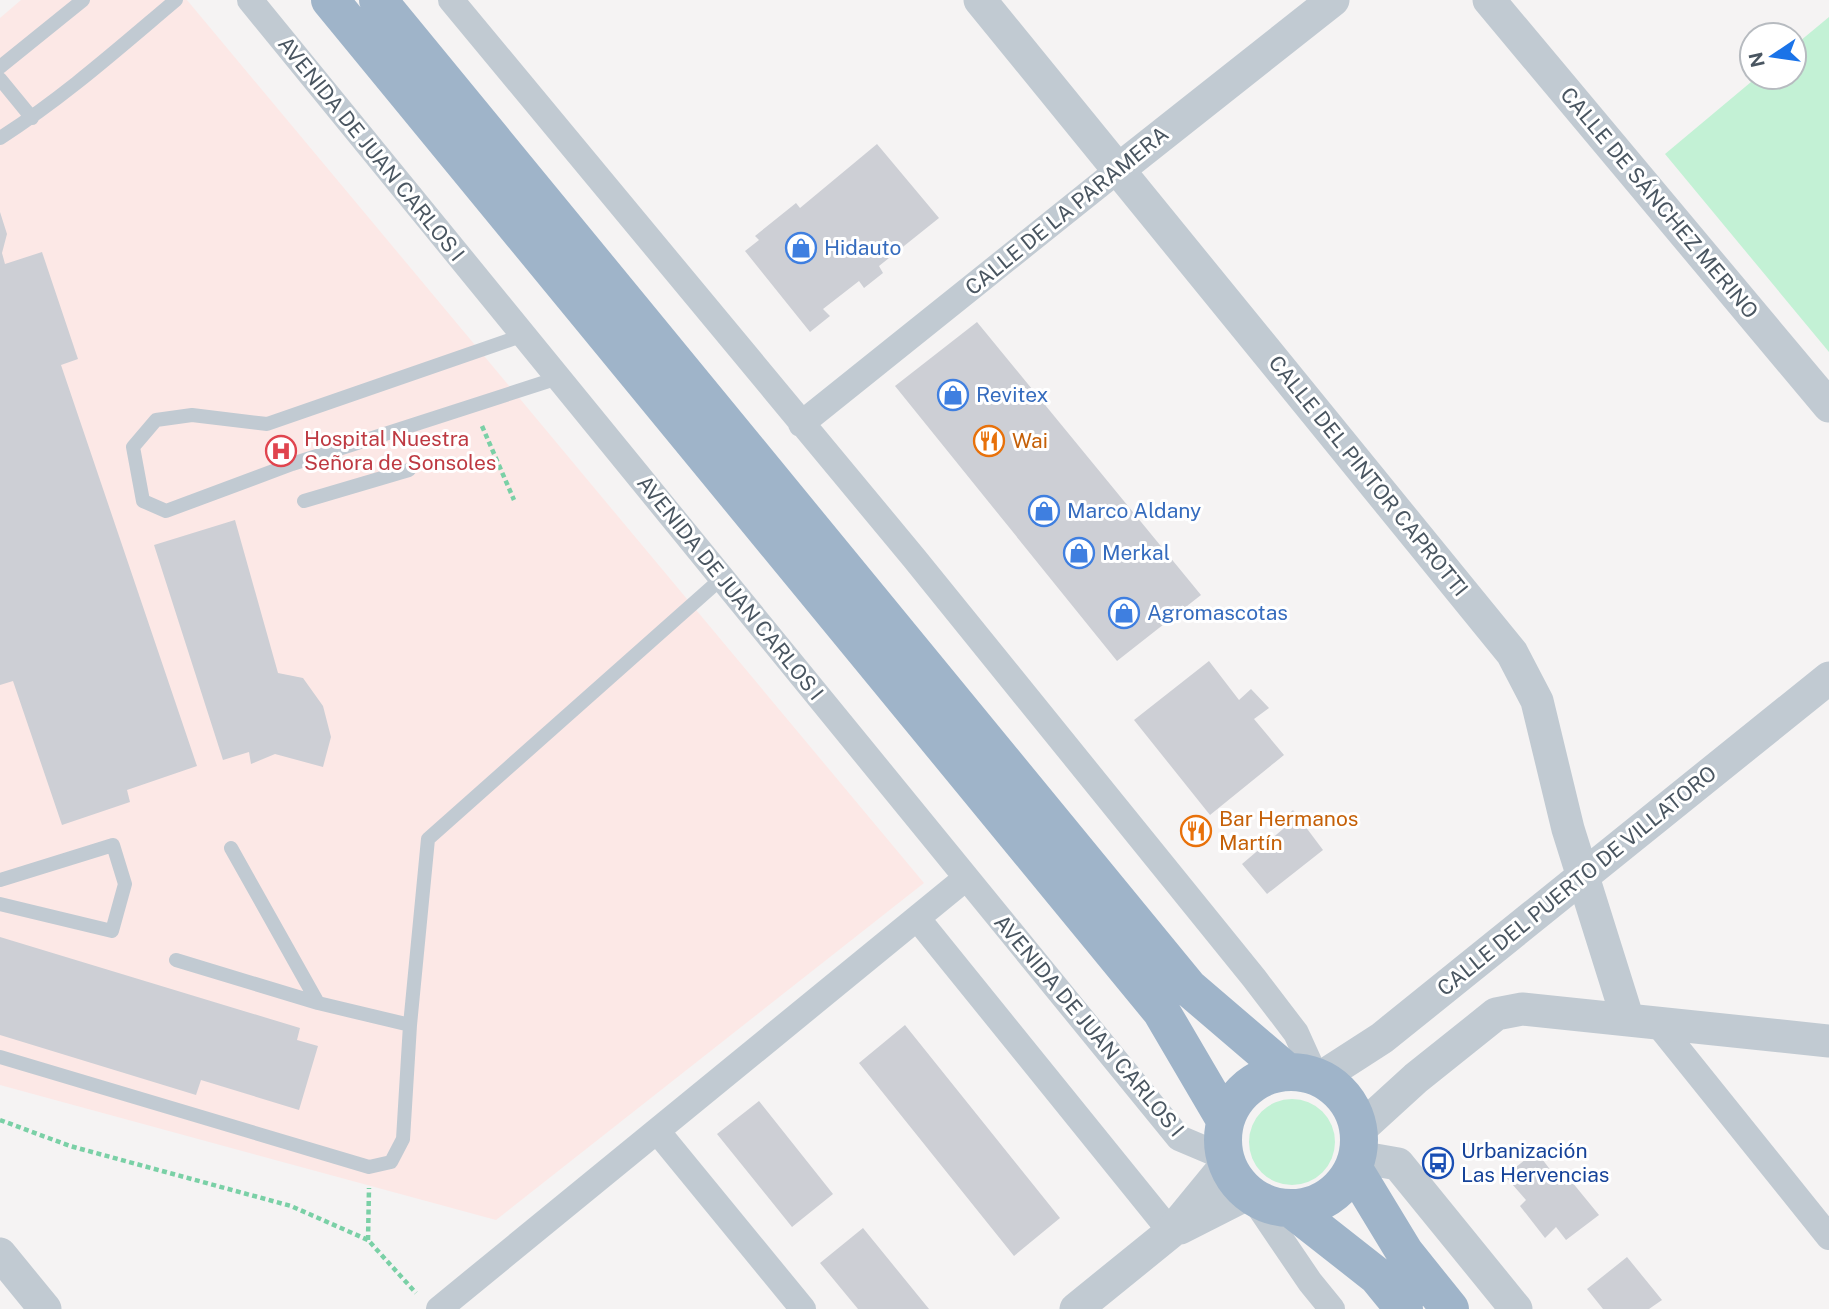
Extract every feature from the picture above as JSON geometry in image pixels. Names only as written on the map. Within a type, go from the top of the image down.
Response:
[{"type":"highway","points":[[330,0],[1161,1012],[1225,1120],[1237,1179],[1293,1210],[1377,1276],[1404,1309]]},
{"type":"highway","points":[[377,0],[1189,988],[1307,1075],[1346,1099],[1357,1152],[1405,1253],[1450,1309]]},
{"type":"highway","points":[[1225,1120],[1238,1096],[1259,1079],[1307,1075]]},
{"type":"highway","points":[[1293,1210],[1330,1198],[1357,1152]]},
{"type":"street","name":"AVENIDA DE JUAN CARLOS I","points":[[250,0],[1178,1138],[1237,1179]]},
{"type":"street","points":[[451,0],[914,558],[1254,978],[1296,1033],[1307,1075]]},
{"type":"street","name":"CALLE DEL PINTOR CAPROTTI","points":[[980,0],[1512,653],[1537,701],[1581,876],[1642,1022],[1829,1237]]},
{"type":"street","name":"CALLE DE LA PARAMERA","points":[[801,424],[1333,0]]},
{"type":"street","name":"CALLE DE SÁNCHEZ MERINO","points":[[1489,0],[1829,406]]},
{"type":"street","name":"CALLE DEL PUERTO DE VILLATORO","points":[[1307,1075],[1382,1038],[1829,678]]},
{"type":"street","points":[[430,1304],[657,1131],[966,878]]},
{"type":"street","points":[[917,918],[1171,1232]]},
{"type":"street","points":[[1516,1309],[1398,1164],[1357,1152],[1416,1078],[1496,1014],[1522,1009],[1829,1041]]},
{"type":"street","points":[[657,1131],[803,1309]]},
{"type":"street","points":[[1076,1309],[1237,1179],[1332,1309]]},
{"type":"street","points":[[0,1254],[45,1309]]},
{"type":"lane","points":[[0,67],[83,0]]},
{"type":"lane","points":[[0,138],[32,118],[176,0]]},
{"type":"lane","points":[[0,79],[32,118]]},
{"type":"lane","points":[[524,335],[267,424],[192,415],[156,420],[133,447],[142,501],[166,511],[292,464],[558,378]]},
{"type":"lane","points":[[304,500],[409,470]]},
{"type":"lane","points":[[0,1057],[369,1167],[391,1162],[403,1139],[410,1025],[428,839],[722,578]]},
{"type":"lane","points":[[0,880],[113,845],[125,884],[112,931],[0,904]]},
{"type":"lane","points":[[231,848],[318,1003]]},
{"type":"lane","points":[[176,960],[318,1003],[410,1025]]},
{"type":"path","points":[[473,406],[514,500]]},
{"type":"path","points":[[0,1120],[70,1146],[291,1206],[368,1240],[430,1304]]},
{"type":"path","points":[[368,1240],[369,1167]]},
{"type":"shaded area","name":"Hospital Nuestra Señora de Sonsoles","points":[[21,0],[187,0],[924,883],[496,1220],[0,1085],[0,18]]},
{"type":"green space","points":[[1829,17],[1829,352],[1665,154],[1740,91],[1808,91],[1808,34]]},
{"type":"green space","points":[[1292,1099],[1316,1106],[1328,1118],[1335,1142],[1328,1166],[1316,1178],[1292,1185],[1268,1178],[1256,1166],[1249,1142],[1256,1118],[1268,1106]]},
{"type":"building","points":[[877,144],[939,218],[879,266],[883,273],[864,288],[859,281],[823,309],[830,316],[810,332],[745,251],[759,240],[755,236],[796,203],[800,208]]},
{"type":"building","points":[[0,212],[7,234],[2,253],[5,264],[42,252],[78,359],[61,365],[197,766],[127,790],[130,802],[62,825],[13,681],[0,685]]},
{"type":"building","points":[[977,322],[1201,595],[1117,661],[895,386]]},
{"type":"building","points":[[235,520],[278,673],[303,678],[323,706],[331,737],[323,767],[275,754],[251,764],[249,752],[223,760],[154,545]]},
{"type":"building","points":[[1209,661],[1239,700],[1251,689],[1269,708],[1254,719],[1284,755],[1210,815],[1134,720]]},
{"type":"building","points":[[1293,810],[1323,850],[1267,894],[1242,864],[1283,829],[1279,823]]},
{"type":"building","points":[[0,937],[300,1028],[297,1040],[318,1046],[299,1110],[201,1080],[196,1095],[0,1035]]},
{"type":"building","points":[[905,1025],[1060,1218],[1014,1256],[859,1063]]},
{"type":"building","points":[[759,1101],[833,1194],[792,1227],[717,1134]]},
{"type":"building","points":[[1536,1151],[1555,1176],[1563,1171],[1599,1215],[1566,1240],[1556,1227],[1545,1238],[1520,1206],[1526,1200],[1505,1176]]},
{"type":"building","points":[[863,1228],[929,1309],[858,1309],[820,1263]]},
{"type":"building","points":[[1627,1257],[1662,1300],[1649,1309],[1603,1309],[1587,1289]]},
{"type":"place","name":"Hidauto","points":[[801,248]]},
{"type":"place","name":"Revitex","points":[[953,395]]},
{"type":"place","name":"Wai","points":[[989,441]]},
{"type":"place","name":"Hospital Nuestra Señora de Sonsoles","points":[[281,451]]},
{"type":"place","name":"Marco Aldany","points":[[1044,511]]},
{"type":"place","name":"Merkal","points":[[1079,553]]},
{"type":"place","name":"Agromascotas","points":[[1124,613]]},
{"type":"place","name":"Bar Hermanos Martín","points":[[1196,831]]},
{"type":"place","name":"Urbanización Las Hervencias","points":[[1438,1163]]}]
